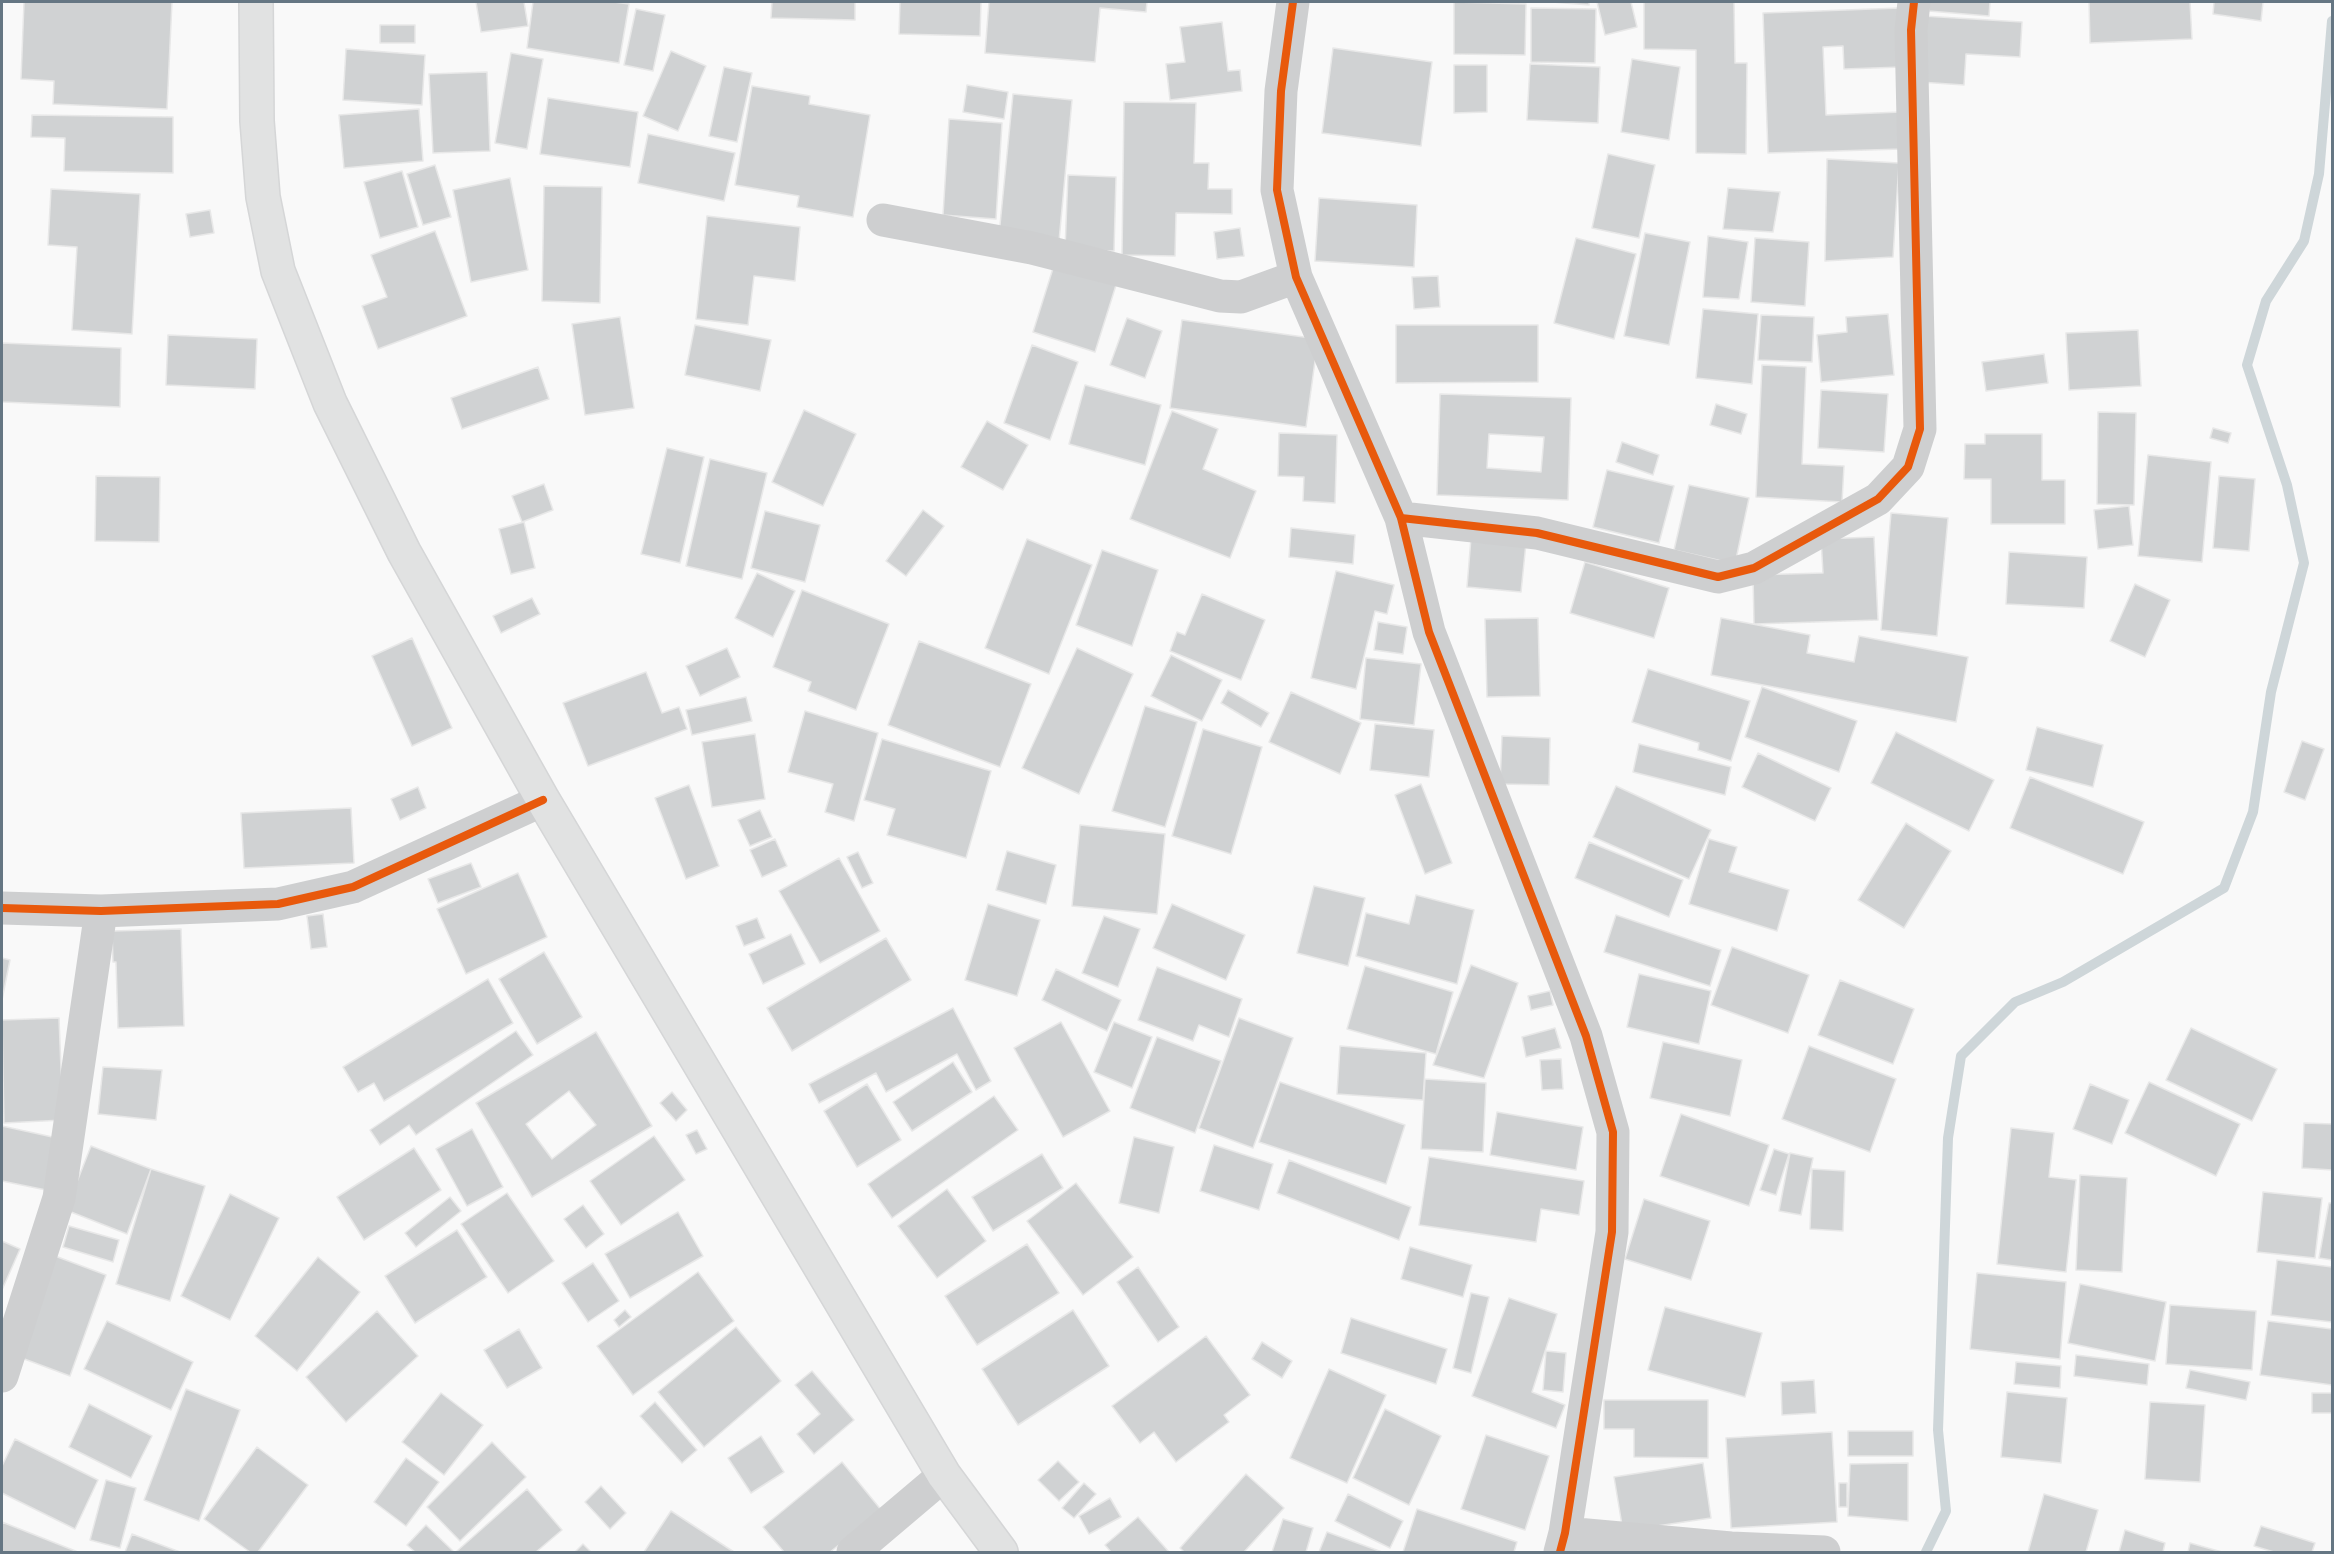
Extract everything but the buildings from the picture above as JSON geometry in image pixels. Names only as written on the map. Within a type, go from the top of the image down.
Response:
[{"type":"main road","points":[[256,2],[257,121],[263,197],[278,271],[330,403],[404,552],[543,800],[944,1475],[1001,1552]]},
{"type":"street","points":[[1293,2],[1281,91],[1278,190],[1296,277],[1401,518],[1429,632],[1586,1036],[1613,1132],[1612,1232],[1562,1543],[1824,1552]]},
{"type":"street","points":[[1401,518],[1537,533],[1718,577],[1754,568],[1878,500],[1908,467],[1920,429],[1911,30],[1914,2]]},
{"type":"street","points":[[884,220],[1032,248],[1220,296],[1241,297],[1296,277]]},
{"type":"street","points":[[2,908],[101,911],[278,904],[354,887],[543,800]]},
{"type":"street","points":[[2,1376],[59,1198],[101,911]]},
{"type":"street","points":[[853,1552],[944,1475]]},
{"type":"waterway","points":[[1926,1552],[1946,1511],[1938,1430],[1948,1138],[1961,1056],[2015,1002],[2063,982],[2224,888],[2253,812],[2271,692],[2304,563],[2287,485],[2247,365],[2266,301],[2304,241],[2319,174],[2332,21]]},
{"type":"cycle path","points":[[1293,2],[1281,91],[1277,190],[1296,277],[1401,518],[1429,632],[1586,1036],[1613,1132],[1612,1232],[1565,1533],[1560,1552]]},
{"type":"cycle path","points":[[1401,518],[1537,533],[1718,577],[1754,568],[1878,499],[1908,467],[1920,429],[1911,30],[1914,2]]},
{"type":"cycle path","points":[[2,908],[101,911],[278,904],[353,887],[543,800]]}]
